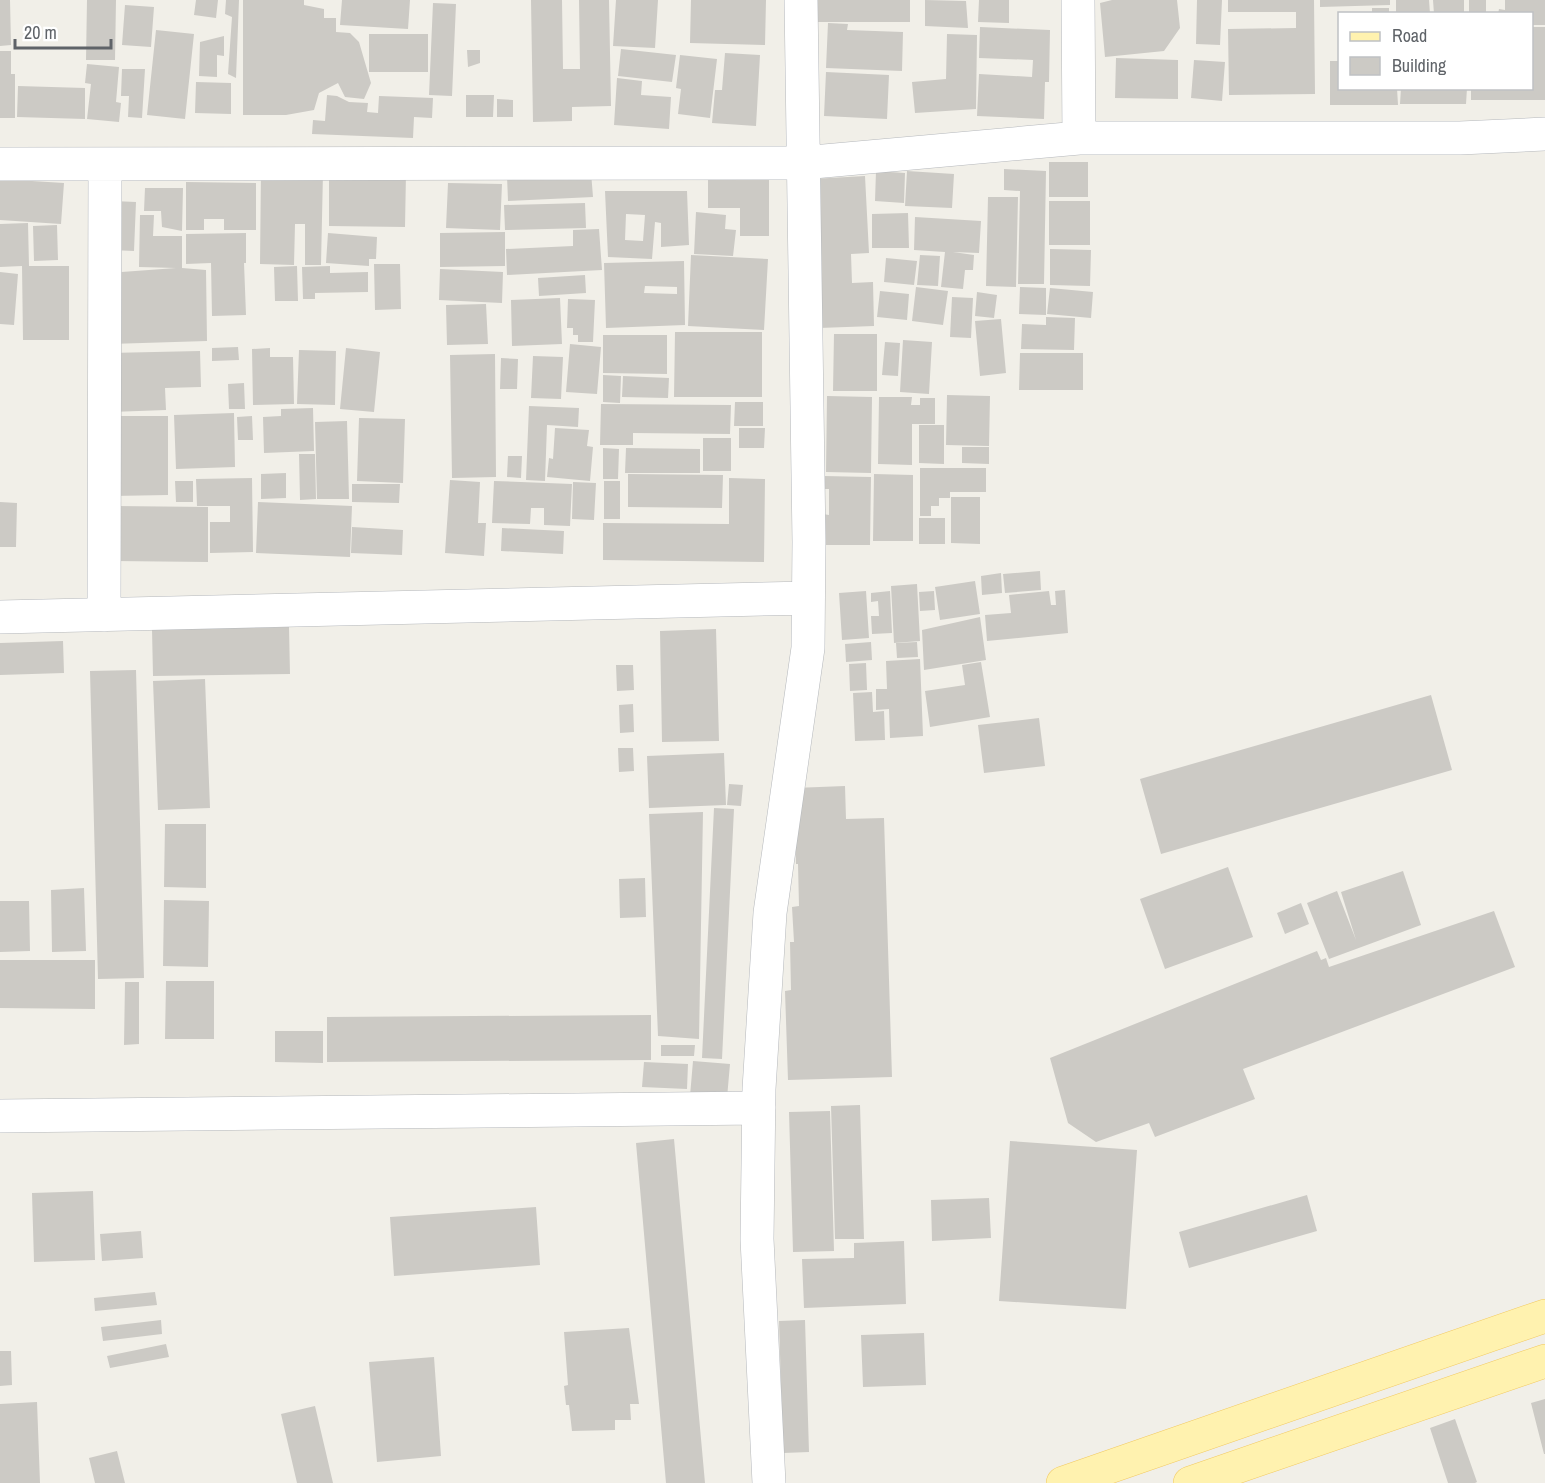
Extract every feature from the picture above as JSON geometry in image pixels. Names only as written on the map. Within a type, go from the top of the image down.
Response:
[{"type":"main road","points":[[1064,1483],[1545,1316]]},
{"type":"main road","points":[[1190,1483],[1545,1361]]},
{"type":"street","points":[[769,1483],[757,1239],[759,1108],[770,913],[808,648],[801,0]]},
{"type":"street","points":[[1078,0],[1079,138]]},
{"type":"street","points":[[0,164],[802,163],[1079,138],[1460,138],[1545,134]]},
{"type":"street","points":[[104,615],[105,164]]},
{"type":"street","points":[[0,617],[808,598]]},
{"type":"street","points":[[0,1116],[759,1108]]},
{"type":"building","points":[[0,0],[10,0],[11,45],[0,46]]},
{"type":"building","points":[[87,0],[116,0],[115,60],[86,60]]},
{"type":"building","points":[[196,0],[218,0],[216,18],[194,15]]},
{"type":"building","points":[[226,0],[239,0],[236,78],[228,74],[232,17],[225,14]]},
{"type":"building","points":[[243,0],[304,0],[304,5],[324,9],[324,18],[336,18],[336,32],[350,33],[359,42],[371,83],[364,99],[345,97],[338,83],[319,93],[314,110],[286,115],[243,115]]},
{"type":"building","points":[[342,0],[410,0],[408,29],[340,25]]},
{"type":"building","points":[[531,0],[562,0],[563,69],[580,69],[579,0],[609,0],[611,106],[572,107],[572,121],[533,122]]},
{"type":"building","points":[[616,0],[658,0],[655,48],[613,46]]},
{"type":"building","points":[[691,0],[766,0],[765,45],[690,43]]},
{"type":"building","points":[[812,0],[910,0],[910,22],[812,22]]},
{"type":"building","points":[[925,0],[966,1],[968,28],[925,26]]},
{"type":"building","points":[[979,0],[1009,0],[1009,23],[978,22]]},
{"type":"building","points":[[1112,0],[1177,0],[1180,28],[1164,51],[1105,57],[1100,3]]},
{"type":"building","points":[[1197,0],[1222,0],[1220,45],[1196,44]]},
{"type":"building","points":[[1228,0],[1314,0],[1315,94],[1229,95],[1228,29],[1296,28],[1296,12],[1228,12]]},
{"type":"building","points":[[1320,0],[1390,0],[1390,5],[1320,7]]},
{"type":"building","points":[[1396,0],[1429,0],[1430,12],[1396,12]]},
{"type":"building","points":[[1433,0],[1464,0],[1464,12],[1434,12]]},
{"type":"building","points":[[1469,0],[1486,0],[1486,12],[1469,12]]},
{"type":"building","points":[[1505,0],[1545,0],[1545,25],[1533,25],[1533,12],[1498,12],[1499,9],[1505,10]]},
{"type":"building","points":[[433,3],[456,4],[452,96],[429,95]]},
{"type":"building","points":[[125,5],[154,7],[151,47],[122,45]]},
{"type":"building","points":[[1372,8],[1389,8],[1389,12],[1372,12]]},
{"type":"building","points":[[828,23],[848,24],[847,30],[903,32],[902,71],[826,68]]},
{"type":"building","points":[[980,27],[1050,30],[1049,82],[1045,82],[1044,119],[977,116],[979,74],[1032,77],[1033,60],[979,58]]},
{"type":"building","points":[[1533,27],[1545,27],[1545,100],[1471,100],[1471,90],[1533,90]]},
{"type":"building","points":[[156,30],[194,34],[185,119],[147,115]]},
{"type":"building","points":[[369,34],[428,34],[428,72],[369,72]]},
{"type":"building","points":[[947,34],[977,35],[976,109],[915,113],[912,82],[946,79]]},
{"type":"building","points":[[224,36],[224,56],[217,55],[217,77],[199,76],[200,42]]},
{"type":"building","points":[[621,49],[676,55],[672,82],[618,76]]},
{"type":"building","points":[[467,50],[480,50],[480,63],[468,67]]},
{"type":"building","points":[[0,51],[11,51],[11,74],[15,74],[15,118],[0,118]]},
{"type":"building","points":[[725,53],[760,55],[756,126],[712,123],[715,90],[722,90]]},
{"type":"building","points":[[680,55],[717,59],[710,118],[678,114],[681,89],[676,88]]},
{"type":"building","points":[[1116,58],[1178,60],[1178,99],[1115,98]]},
{"type":"building","points":[[1194,60],[1225,62],[1222,101],[1191,98]]},
{"type":"building","points":[[1330,61],[1338,61],[1338,90],[1397,90],[1398,105],[1330,105]]},
{"type":"building","points":[[87,64],[119,67],[116,102],[121,103],[119,122],[87,119],[91,84],[85,83]]},
{"type":"building","points":[[122,69],[145,69],[142,118],[128,117],[129,96],[121,96]]},
{"type":"building","points":[[826,72],[889,75],[887,119],[824,116]]},
{"type":"building","points":[[617,78],[642,81],[641,95],[671,97],[669,129],[614,125]]},
{"type":"building","points":[[196,82],[231,83],[231,114],[195,113]]},
{"type":"building","points":[[18,86],[85,88],[85,119],[17,117]]},
{"type":"building","points":[[1401,90],[1467,90],[1466,104],[1400,104]]},
{"type":"building","points":[[327,95],[337,96],[349,102],[368,103],[367,112],[378,113],[379,96],[433,98],[432,118],[414,117],[413,138],[312,134],[313,120],[325,121]]},
{"type":"building","points":[[466,95],[494,95],[493,117],[466,117]]},
{"type":"building","points":[[497,99],[513,100],[513,117],[497,117]]},
{"type":"building","points":[[1049,162],[1088,162],[1088,197],[1049,197]]},
{"type":"building","points":[[1004,169],[1046,171],[1044,284],[1018,284],[1020,191],[1004,190]]},
{"type":"building","points":[[261,171],[323,172],[321,265],[305,265],[305,224],[295,224],[294,265],[260,264]]},
{"type":"building","points":[[876,171],[905,173],[904,203],[875,201]]},
{"type":"building","points":[[907,171],[954,174],[952,208],[905,206]]},
{"type":"building","points":[[591,172],[593,197],[508,201],[507,176]]},
{"type":"building","points":[[708,172],[769,173],[769,236],[740,236],[740,208],[708,208]]},
{"type":"building","points":[[329,173],[406,173],[405,227],[329,226]]},
{"type":"building","points":[[865,176],[869,253],[851,254],[852,283],[873,282],[874,326],[819,328],[812,179]]},
{"type":"building","points":[[0,179],[64,183],[61,224],[0,220]]},
{"type":"building","points":[[186,182],[256,183],[256,230],[224,230],[224,219],[204,219],[204,230],[186,230]]},
{"type":"building","points":[[448,183],[502,184],[500,230],[446,228]]},
{"type":"building","points":[[145,188],[183,188],[182,231],[162,227],[161,211],[144,211]]},
{"type":"building","points":[[605,191],[687,191],[689,245],[661,247],[661,223],[655,222],[652,259],[608,257]],"holes":[[[626,214],[645,215],[643,241],[625,240]]]},
{"type":"building","points":[[988,197],[1018,197],[1016,287],[986,286]]},
{"type":"building","points":[[113,201],[136,202],[134,251],[111,250]]},
{"type":"building","points":[[1049,201],[1090,201],[1090,245],[1049,245]]},
{"type":"building","points":[[585,203],[586,228],[505,230],[504,205]]},
{"type":"building","points":[[696,212],[726,215],[725,229],[736,230],[733,256],[694,254]]},
{"type":"building","points":[[908,213],[909,248],[872,248],[872,214]]},
{"type":"building","points":[[140,215],[154,215],[153,236],[182,236],[182,268],[206,270],[207,341],[110,344],[108,273],[176,268],[139,267]]},
{"type":"building","points":[[915,217],[981,221],[979,253],[953,252],[974,255],[973,270],[965,270],[963,289],[941,287],[945,252],[914,250]]},
{"type":"building","points":[[28,223],[29,266],[69,266],[69,340],[23,340],[22,266],[0,267],[0,224]]},
{"type":"building","points":[[57,225],[58,260],[34,261],[33,226]]},
{"type":"building","points":[[599,229],[602,270],[507,275],[506,249],[573,246],[573,230]]},
{"type":"building","points":[[505,232],[505,266],[440,267],[440,233]]},
{"type":"building","points":[[246,233],[246,263],[244,263],[246,315],[212,316],[211,263],[186,264],[186,234]]},
{"type":"building","points":[[328,233],[377,237],[376,259],[369,259],[369,266],[326,263]]},
{"type":"building","points":[[1050,249],[1091,250],[1090,286],[1050,285]]},
{"type":"building","points":[[691,255],[768,259],[764,330],[688,326]]},
{"type":"building","points":[[920,255],[940,256],[938,286],[917,285]]},
{"type":"building","points":[[886,258],[917,261],[914,285],[884,282]]},
{"type":"building","points":[[684,261],[685,325],[606,328],[604,263]],"holes":[[[645,286],[677,287],[677,294],[644,293]]]},
{"type":"building","points":[[374,264],[400,264],[401,309],[375,310]]},
{"type":"building","points":[[297,266],[298,301],[275,301],[274,267]]},
{"type":"building","points":[[330,266],[330,273],[368,272],[368,292],[315,293],[315,299],[303,299],[302,267]]},
{"type":"building","points":[[440,269],[503,272],[502,303],[439,300]]},
{"type":"building","points":[[0,272],[18,274],[14,325],[0,324]]},
{"type":"building","points":[[585,275],[586,293],[539,296],[538,278]]},
{"type":"building","points":[[916,287],[948,291],[943,325],[912,321]]},
{"type":"building","points":[[1020,287],[1046,288],[1046,315],[1019,314]]},
{"type":"building","points":[[1050,288],[1093,292],[1091,318],[1047,314]]},
{"type":"building","points":[[880,291],[909,294],[907,320],[877,317]]},
{"type":"building","points":[[977,292],[997,295],[994,318],[975,316]]},
{"type":"building","points":[[952,297],[973,298],[971,338],[950,337]]},
{"type":"building","points":[[560,298],[562,344],[512,346],[511,300]]},
{"type":"building","points":[[568,299],[595,300],[593,342],[578,342],[578,335],[573,335],[573,328],[567,328]]},
{"type":"building","points":[[486,304],[488,344],[447,345],[446,305]]},
{"type":"building","points":[[1046,317],[1075,318],[1074,350],[1021,349],[1022,324],[1046,325]]},
{"type":"building","points":[[1001,319],[1006,373],[980,376],[975,321]]},
{"type":"building","points":[[675,332],[762,332],[762,397],[674,397]]},
{"type":"building","points":[[834,334],[877,334],[877,391],[833,391]]},
{"type":"building","points":[[603,335],[667,335],[667,374],[603,373]]},
{"type":"building","points":[[903,340],[932,342],[929,394],[900,392]]},
{"type":"building","points":[[885,342],[900,343],[898,376],[882,375]]},
{"type":"building","points":[[570,344],[601,347],[597,394],[566,392]]},
{"type":"building","points":[[238,347],[239,360],[212,361],[212,348]]},
{"type":"building","points":[[270,348],[270,357],[293,357],[294,404],[253,405],[252,349]]},
{"type":"building","points":[[346,348],[380,352],[374,412],[340,409]]},
{"type":"building","points":[[299,350],[336,351],[335,405],[297,404]]},
{"type":"building","points":[[200,351],[201,387],[165,388],[166,410],[111,412],[109,353]]},
{"type":"building","points":[[1020,353],[1083,353],[1083,390],[1019,390]]},
{"type":"building","points":[[495,354],[496,477],[452,478],[450,355]]},
{"type":"building","points":[[533,356],[563,357],[561,399],[531,398]]},
{"type":"building","points":[[501,358],[518,359],[517,389],[500,389]]},
{"type":"building","points":[[603,375],[621,376],[620,403],[603,402]]},
{"type":"building","points":[[623,376],[669,378],[668,398],[622,397]]},
{"type":"building","points":[[244,383],[245,409],[229,409],[228,384]]},
{"type":"building","points":[[947,395],[990,396],[989,446],[946,445]]},
{"type":"building","points":[[827,396],[872,397],[871,473],[826,472]]},
{"type":"building","points":[[879,397],[912,397],[911,405],[920,405],[920,398],[935,398],[935,424],[912,424],[912,465],[878,464]]},
{"type":"building","points":[[735,402],[763,402],[763,426],[734,426]]},
{"type":"building","points":[[601,404],[731,405],[730,434],[633,433],[633,445],[600,445]]},
{"type":"building","points":[[529,406],[579,408],[578,427],[547,425],[545,481],[526,480]]},
{"type":"building","points":[[313,408],[314,451],[264,453],[263,417],[281,416],[281,409]]},
{"type":"building","points":[[234,413],[235,467],[176,469],[174,415]]},
{"type":"building","points":[[111,416],[168,416],[168,495],[112,496]]},
{"type":"building","points":[[252,416],[253,440],[238,440],[237,417]]},
{"type":"building","points":[[359,418],[405,419],[403,483],[357,481]]},
{"type":"building","points":[[347,421],[349,499],[317,499],[315,422]]},
{"type":"building","points":[[919,425],[944,425],[944,464],[919,463]]},
{"type":"building","points":[[555,428],[589,430],[587,446],[593,447],[590,481],[547,477],[549,458],[553,459]]},
{"type":"building","points":[[739,428],[765,428],[764,448],[739,448]]},
{"type":"building","points":[[703,438],[731,438],[731,471],[703,471]]},
{"type":"building","points":[[962,447],[989,447],[989,464],[962,463]]},
{"type":"building","points":[[603,448],[619,449],[618,479],[603,479]]},
{"type":"building","points":[[626,448],[700,449],[700,473],[625,473]]},
{"type":"building","points":[[299,454],[315,454],[316,499],[300,500]]},
{"type":"building","points":[[508,456],[522,456],[521,478],[507,477]]},
{"type":"building","points":[[920,468],[986,468],[986,492],[950,492],[950,498],[939,498],[939,506],[931,506],[931,516],[920,516]]},
{"type":"building","points":[[286,473],[286,498],[261,499],[261,474]]},
{"type":"building","points":[[628,474],[723,475],[722,508],[628,507]]},
{"type":"building","points":[[874,474],[913,475],[913,541],[873,541]]},
{"type":"building","points":[[824,476],[871,477],[870,545],[823,545],[823,514],[829,515],[829,489],[823,489]]},
{"type":"building","points":[[252,478],[253,552],[210,553],[210,522],[230,522],[230,506],[197,506],[196,479]]},
{"type":"building","points":[[729,478],[765,479],[764,562],[603,560],[603,523],[729,524]]},
{"type":"building","points":[[450,480],[480,482],[478,523],[486,523],[484,556],[445,553]]},
{"type":"building","points":[[175,481],[193,481],[193,502],[176,502]]},
{"type":"building","points":[[494,481],[572,484],[570,526],[544,525],[544,508],[531,508],[530,524],[492,523]]},
{"type":"building","points":[[604,481],[620,481],[620,519],[604,519]]},
{"type":"building","points":[[573,482],[596,483],[594,520],[572,519]]},
{"type":"building","points":[[352,484],[400,484],[399,503],[352,502]]},
{"type":"building","points":[[951,497],[980,497],[980,544],[951,543]]},
{"type":"building","points":[[0,502],[17,503],[16,547],[0,547]]},
{"type":"building","points":[[258,502],[352,506],[350,557],[256,553]]},
{"type":"building","points":[[115,506],[208,507],[208,562],[114,561]]},
{"type":"building","points":[[919,518],[945,518],[945,544],[919,544]]},
{"type":"building","points":[[352,527],[403,530],[402,555],[351,553]]},
{"type":"building","points":[[502,528],[564,531],[563,554],[501,551]]},
{"type":"building","points":[[1040,571],[1041,590],[1005,593],[1003,574]]},
{"type":"building","points":[[1001,573],[1002,593],[982,595],[981,576]]},
{"type":"building","points":[[975,581],[980,614],[940,620],[935,587]]},
{"type":"building","points":[[917,584],[920,641],[894,643],[891,586]]},
{"type":"building","points":[[1065,590],[1068,633],[987,641],[985,615],[1011,613],[1009,595],[1049,591],[1051,605],[1056,605],[1055,591]]},
{"type":"building","points":[[866,591],[869,638],[842,640],[839,593]]},
{"type":"building","points":[[890,591],[892,633],[872,634],[871,616],[879,616],[878,601],[871,602],[871,593]]},
{"type":"building","points":[[934,591],[935,610],[920,611],[919,592]]},
{"type":"building","points":[[980,617],[986,660],[924,670],[922,630]]},
{"type":"building","points":[[289,627],[290,674],[153,676],[152,629]]},
{"type":"building","points":[[716,629],[719,741],[662,742],[660,631]]},
{"type":"building","points":[[63,641],[64,673],[0,675],[0,643]]},
{"type":"building","points":[[871,642],[872,660],[846,662],[845,644]]},
{"type":"building","points":[[917,642],[918,657],[897,658],[896,643]]},
{"type":"building","points":[[920,659],[923,736],[890,738],[889,709],[876,710],[876,689],[887,689],[886,661]]},
{"type":"building","points":[[981,662],[990,717],[930,727],[925,691],[965,685],[962,665]]},
{"type":"building","points":[[866,663],[867,690],[850,691],[849,664]]},
{"type":"building","points":[[616,665],[633,665],[634,690],[617,691]]},
{"type":"building","points":[[136,670],[144,978],[98,979],[90,671]]},
{"type":"building","points":[[205,679],[210,808],[158,810],[153,681]]},
{"type":"building","points":[[872,692],[873,712],[884,711],[885,740],[855,741],[853,693]]},
{"type":"building","points":[[1431,695],[1452,770],[1161,854],[1140,779]]},
{"type":"building","points":[[633,704],[634,732],[620,733],[619,705]]},
{"type":"building","points":[[1039,718],[1045,766],[984,773],[978,725]]},
{"type":"building","points":[[618,748],[633,748],[634,771],[619,772]]},
{"type":"building","points":[[724,753],[726,805],[649,808],[647,756]]},
{"type":"building","points":[[729,784],[743,785],[741,806],[727,805]]},
{"type":"building","points":[[845,786],[846,819],[884,818],[892,1077],[788,1080],[785,991],[791,990],[790,942],[794,942],[792,907],[799,906],[794,788]]},
{"type":"building","points":[[714,808],[734,809],[722,1059],[702,1058]]},
{"type":"building","points":[[703,812],[699,1039],[658,1036],[649,814]]},
{"type":"building","points":[[165,824],[206,824],[206,888],[164,887]]},
{"type":"building","points":[[1228,867],[1253,937],[1165,969],[1140,899]]},
{"type":"building","points":[[1403,871],[1421,925],[1329,959],[1307,903],[1337,891],[1356,940],[1341,892]]},
{"type":"building","points":[[645,878],[646,917],[620,918],[619,879]]},
{"type":"building","points":[[84,888],[86,951],[52,952],[51,890]]},
{"type":"building","points":[[164,900],[209,901],[208,967],[163,966]]},
{"type":"building","points":[[0,901],[29,901],[30,951],[0,952]]},
{"type":"building","points":[[1301,903],[1309,924],[1285,934],[1277,913]]},
{"type":"building","points":[[1494,911],[1515,967],[1243,1069],[1255,1099],[1155,1137],[1149,1123],[1096,1142],[1068,1123],[1050,1058],[1317,951],[1321,960],[1326,958],[1329,967]]},
{"type":"building","points":[[0,960],[95,960],[95,1009],[0,1008]]},
{"type":"building","points":[[166,981],[214,981],[214,1039],[165,1039]]},
{"type":"building","points":[[125,982],[139,982],[139,1044],[124,1045]]},
{"type":"building","points":[[651,1015],[651,1060],[327,1062],[327,1017]]},
{"type":"building","points":[[275,1031],[323,1031],[323,1063],[275,1062]]},
{"type":"building","points":[[661,1045],[695,1045],[694,1056],[661,1056]]},
{"type":"building","points":[[693,1061],[730,1064],[727,1098],[690,1096]]},
{"type":"building","points":[[644,1062],[688,1064],[687,1089],[642,1087]]},
{"type":"building","points":[[860,1105],[864,1239],[835,1239],[831,1106]]},
{"type":"building","points":[[830,1111],[834,1251],[793,1252],[789,1112]]},
{"type":"building","points":[[674,1139],[705,1483],[666,1483],[636,1143]]},
{"type":"building","points":[[1010,1141],[1137,1150],[1126,1309],[999,1301]]},
{"type":"building","points":[[93,1191],[95,1260],[34,1262],[32,1193]]},
{"type":"building","points":[[1307,1195],[1317,1231],[1189,1268],[1179,1232]]},
{"type":"building","points":[[989,1198],[991,1238],[932,1241],[931,1200]]},
{"type":"building","points":[[536,1207],[540,1265],[394,1276],[390,1217]]},
{"type":"building","points":[[141,1231],[143,1258],[102,1261],[100,1234]]},
{"type":"building","points":[[904,1241],[906,1304],[804,1308],[802,1259],[854,1258],[854,1243]]},
{"type":"building","points":[[155,1292],[157,1305],[95,1311],[94,1298]]},
{"type":"building","points":[[161,1320],[162,1334],[103,1341],[101,1327]]},
{"type":"building","points":[[805,1320],[809,1452],[783,1453],[779,1321]]},
{"type":"building","points":[[629,1328],[639,1404],[630,1404],[631,1420],[615,1420],[615,1430],[572,1431],[564,1386],[568,1385],[564,1332]]},
{"type":"building","points":[[924,1333],[926,1385],[863,1387],[861,1335]]},
{"type":"building","points":[[166,1344],[169,1357],[110,1368],[107,1356]]},
{"type":"building","points":[[0,1351],[11,1351],[12,1385],[0,1386]]},
{"type":"building","points":[[434,1357],[441,1456],[377,1462],[369,1362]]},
{"type":"building","points":[[1545,1399],[1545,1454],[1544,1454],[1531,1403]]},
{"type":"building","points":[[37,1402],[40,1483],[0,1483],[0,1404]]},
{"type":"building","points":[[315,1406],[333,1483],[297,1483],[281,1414]]},
{"type":"building","points":[[1455,1419],[1477,1482],[1475,1483],[1448,1483],[1430,1428]]},
{"type":"building","points":[[117,1451],[125,1483],[95,1483],[89,1458]]}]
